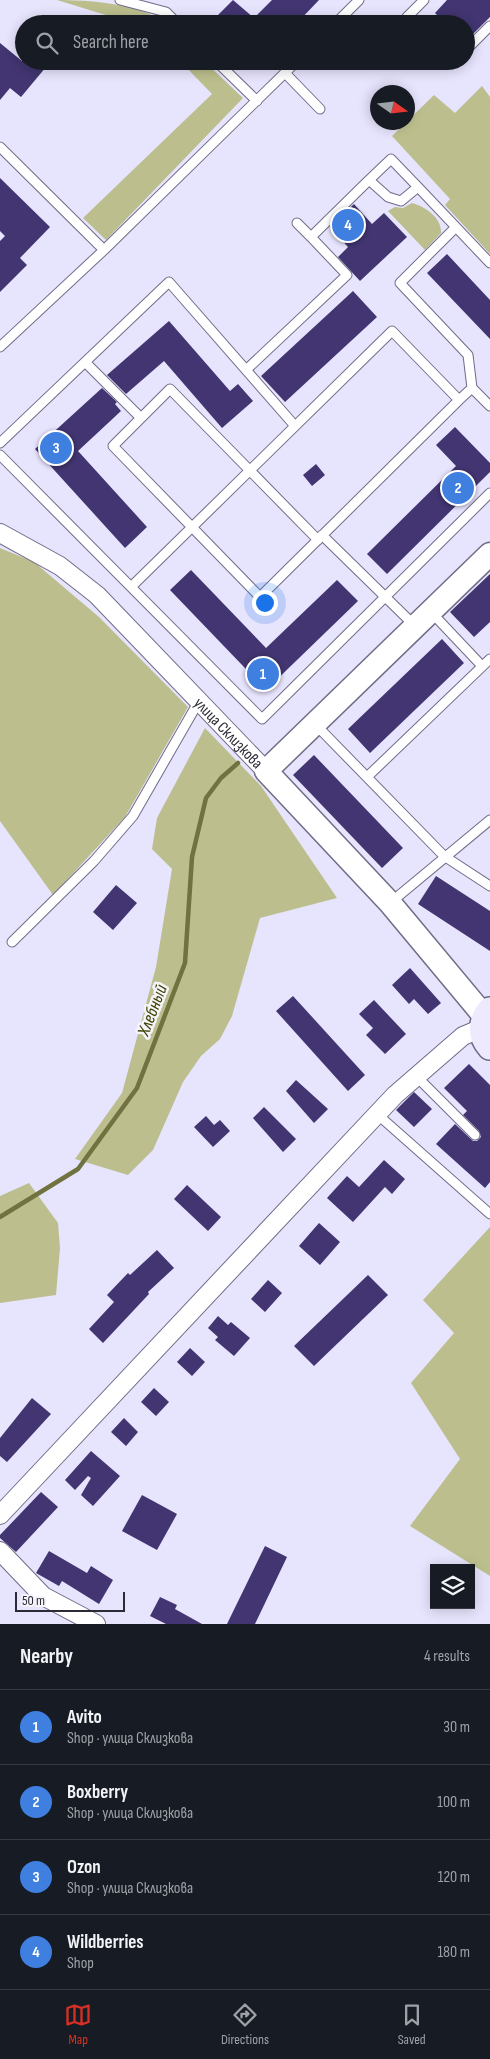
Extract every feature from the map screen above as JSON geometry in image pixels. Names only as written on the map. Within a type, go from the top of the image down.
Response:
[{"type":"street","name":"улица Склизкова","points":[[0,534],[47,558],[85,585],[114,612],[266,771],[314,722],[490,554]]},
{"type":"street","points":[[0,1515],[377,1114],[416,1076],[463,1036],[487,1020],[390,903],[266,771]]},
{"type":"street","points":[[0,1552],[43,1596],[96,1624]]},
{"type":"lane","points":[[120,0],[150,4],[169,15]]},
{"type":"lane","points":[[344,15],[359,0]]},
{"type":"lane","points":[[409,15],[424,0]]},
{"type":"lane","points":[[475,41],[490,26]]},
{"type":"lane","points":[[225,70],[257,101]]},
{"type":"lane","points":[[0,347],[104,250],[288,70]]},
{"type":"lane","points":[[285,73],[320,109]]},
{"type":"lane","points":[[0,147],[104,250]]},
{"type":"lane","points":[[311,237],[391,159],[490,263]]},
{"type":"lane","points":[[369,180],[388,198],[401,201],[418,187]]},
{"type":"lane","points":[[246,370],[347,275],[297,223]]},
{"type":"lane","points":[[456,227],[400,283],[468,356],[472,388],[490,406]]},
{"type":"lane","points":[[0,443],[169,282],[295,426]]},
{"type":"lane","points":[[131,587],[392,331],[459,400]]},
{"type":"lane","points":[[86,363],[140,418]]},
{"type":"lane","points":[[472,388],[320,538],[260,596],[113,446],[170,389],[320,538],[385,597],[423,619],[482,666]]},
{"type":"lane","points":[[0,454],[262,719],[490,493]]},
{"type":"lane","points":[[367,777],[490,659]]},
{"type":"lane","points":[[12,942],[94,861],[133,816],[199,701]]},
{"type":"lane","points":[[314,722],[444,856],[490,886]]},
{"type":"lane","points":[[390,903],[444,856],[490,820]]},
{"type":"lane","points":[[416,1076],[475,1135]]},
{"type":"lane","points":[[377,1114],[490,1214]]},
{"type":"green space","points":[[57,0],[114,4],[143,11],[151,15],[106,15]]},
{"type":"green space","points":[[189,70],[213,70],[243,98],[106,240],[83,218],[212,94]]},
{"type":"green space","points":[[482,86],[490,97],[490,254],[445,205],[450,199],[392,136],[398,130],[415,130],[415,114],[434,95],[455,113]]},
{"type":"green space","points":[[412,203],[423,207],[432,214],[441,228],[441,233],[425,250],[388,211],[395,207],[403,208]]},
{"type":"green space","points":[[0,548],[34,562],[99,617],[188,707],[125,817],[53,895],[0,821]]},
{"type":"green space","points":[[205,728],[261,786],[337,898],[260,918],[232,1016],[220,1039],[201,1056],[183,1082],[153,1150],[128,1175],[75,1159],[122,1093],[156,967],[172,869],[152,849],[157,818]]},
{"type":"green space","points":[[29,1183],[58,1223],[60,1248],[56,1295],[0,1303],[0,1196]]},
{"type":"green space","points":[[490,1227],[490,1576],[475,1567],[475,1564],[471,1564],[410,1526],[460,1459],[411,1383],[454,1333],[423,1300]]},
{"type":"building","points":[[233,0],[250,15],[218,15]]},
{"type":"building","points":[[272,0],[319,0],[305,15],[257,15]]},
{"type":"building","points":[[447,0],[490,0],[490,17],[475,32],[475,15],[437,15],[435,13]]},
{"type":"building","points":[[0,43],[15,55],[15,70],[44,70],[21,97],[10,88],[0,100]]},
{"type":"building","points":[[0,178],[50,227],[20,258],[27,265],[0,292],[0,241],[5,236],[0,231]]},
{"type":"building","points":[[354,204],[372,224],[384,213],[407,237],[360,281],[338,257],[348,247],[330,227]]},
{"type":"building","points":[[447,254],[490,300],[490,339],[427,273]]},
{"type":"building","points":[[353,291],[377,317],[285,402],[261,376]]},
{"type":"building","points":[[169,321],[230,391],[238,384],[253,401],[222,428],[164,361],[126,394],[107,375]]},
{"type":"building","points":[[102,388],[117,402],[115,404],[121,411],[78,451],[147,527],[125,548],[35,449]]},
{"type":"building","points":[[455,427],[490,463],[490,472],[387,574],[367,554],[456,466],[436,445]]},
{"type":"building","points":[[316,464],[325,475],[312,486],[303,475]]},
{"type":"building","points":[[191,570],[266,648],[337,580],[358,601],[266,690],[170,590]]},
{"type":"building","points":[[490,574],[490,622],[474,637],[450,612]]},
{"type":"building","points":[[442,639],[464,663],[370,753],[348,729]]},
{"type":"building","points":[[314,755],[403,848],[382,868],[293,775]]},
{"type":"building","points":[[436,876],[490,911],[490,951],[418,904]]},
{"type":"building","points":[[116,885],[137,903],[113,930],[93,912]]},
{"type":"building","points":[[410,968],[441,1003],[428,1014],[414,999],[409,1004],[392,985]]},
{"type":"building","points":[[293,996],[365,1075],[348,1091],[276,1011]]},
{"type":"building","points":[[374,1000],[406,1034],[385,1054],[366,1035],[373,1028],[359,1014]]},
{"type":"building","points":[[469,1064],[490,1085],[490,1182],[485,1188],[436,1144],[455,1124],[473,1141],[477,1141],[481,1137],[479,1131],[463,1115],[467,1111],[444,1088]]},
{"type":"building","points":[[296,1080],[328,1109],[314,1123],[286,1091]]},
{"type":"building","points":[[414,1092],[432,1109],[414,1127],[396,1110]]},
{"type":"building","points":[[264,1107],[296,1139],[283,1152],[253,1118]]},
{"type":"building","points":[[206,1116],[214,1125],[220,1120],[230,1131],[213,1147],[194,1127]]},
{"type":"building","points":[[384,1160],[405,1179],[392,1194],[385,1187],[353,1222],[327,1198],[347,1176],[359,1187]]},
{"type":"building","points":[[187,1185],[221,1217],[208,1231],[174,1199]]},
{"type":"building","points":[[319,1223],[340,1242],[320,1265],[299,1246]]},
{"type":"building","points":[[157,1250],[174,1268],[148,1292],[149,1294],[103,1343],[89,1329],[114,1302],[107,1295],[128,1273],[130,1275]]},
{"type":"building","points":[[368,1275],[388,1295],[314,1366],[294,1346]]},
{"type":"building","points":[[268,1280],[282,1293],[265,1312],[251,1299]]},
{"type":"building","points":[[218,1316],[228,1325],[231,1322],[250,1338],[234,1356],[215,1340],[218,1337],[208,1328]]},
{"type":"building","points":[[190,1348],[205,1362],[192,1376],[177,1362]]},
{"type":"building","points":[[154,1388],[169,1402],[156,1416],[141,1402]]},
{"type":"building","points":[[32,1398],[51,1414],[7,1462],[0,1456],[0,1438]]},
{"type":"building","points":[[124,1418],[138,1432],[126,1446],[111,1432]]},
{"type":"building","points":[[91,1451],[120,1476],[93,1506],[81,1495],[91,1478],[88,1476],[75,1490],[65,1480]]},
{"type":"building","points":[[41,1492],[58,1507],[16,1552],[0,1538],[0,1535]]},
{"type":"building","points":[[142,1495],[177,1514],[157,1550],[122,1531]]},
{"type":"building","points":[[265,1546],[287,1557],[255,1624],[227,1624]]},
{"type":"building","points":[[49,1551],[87,1573],[91,1566],[113,1580],[99,1604],[62,1581],[59,1586],[36,1573]]},
{"type":"building","points":[[160,1597],[177,1605],[175,1609],[202,1624],[166,1624],[150,1616]]},
{"type":"waterway","name":"Хлебный","points":[[0,1217],[78,1169],[137,1088],[185,963],[192,857],[206,798],[221,778],[238,763]]},
{"type":"place","name":"Wildberries","points":[[348,225]]},
{"type":"place","name":"Ozon","points":[[56,448]]},
{"type":"place","name":"Boxberry","points":[[458,488]]},
{"type":"place","name":"Avito","points":[[263,674]]}]
